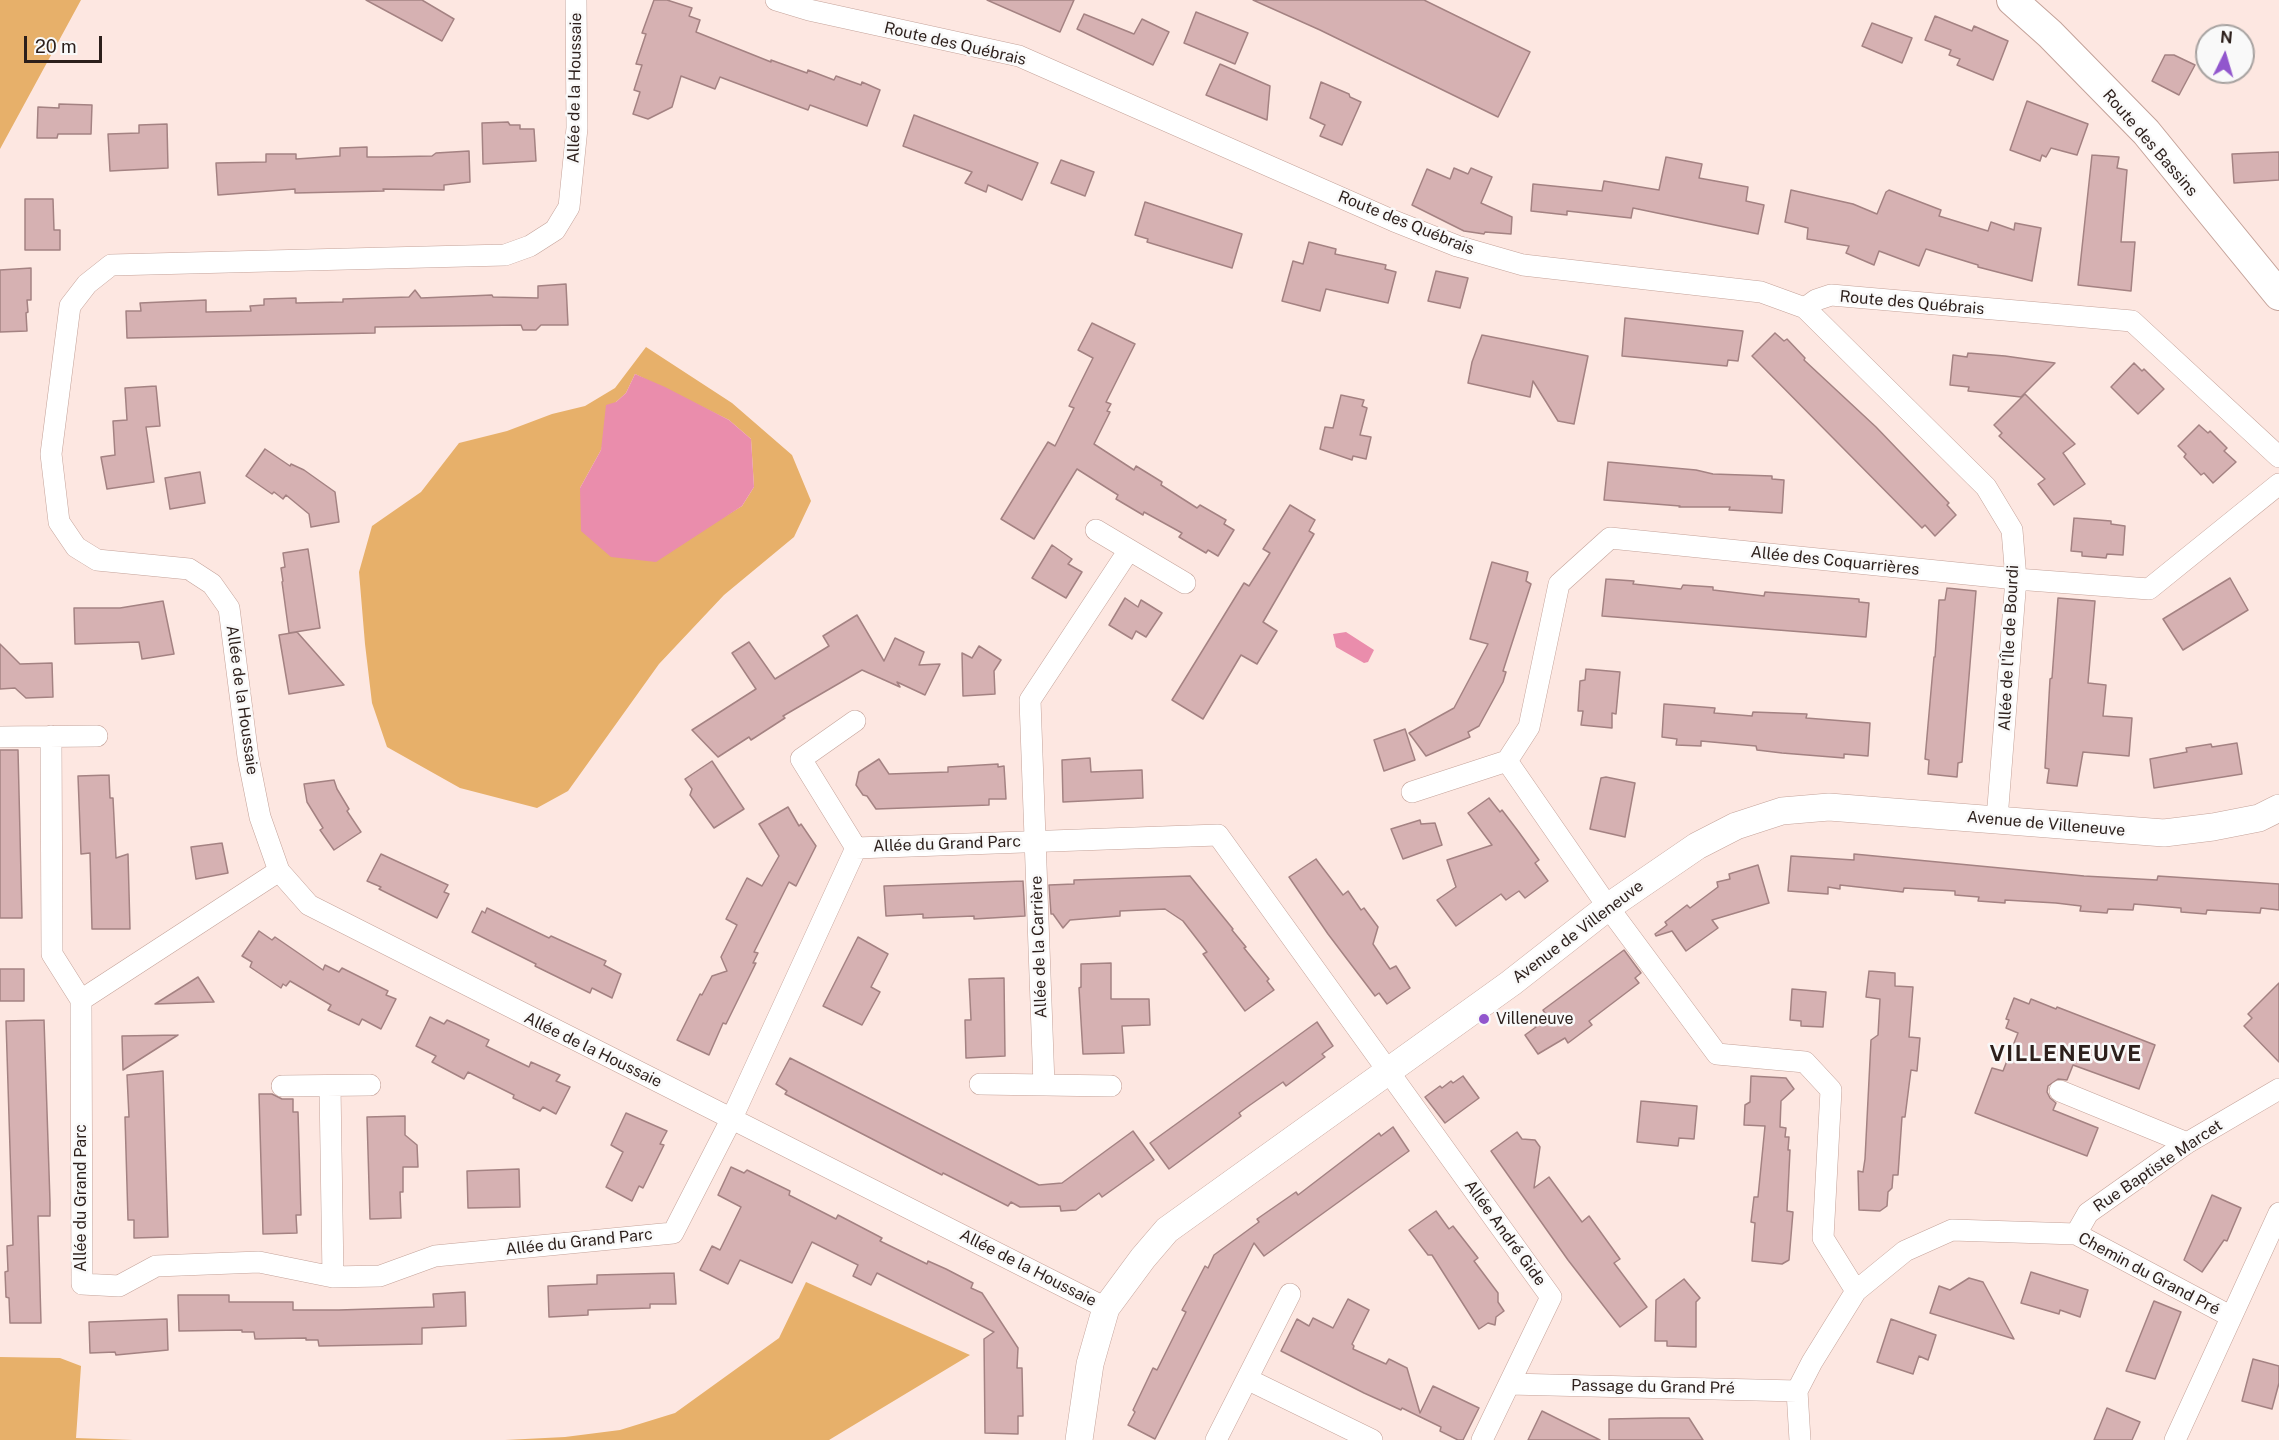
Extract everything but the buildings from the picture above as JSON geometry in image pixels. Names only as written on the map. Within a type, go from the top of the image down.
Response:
[{"type":"main road","name":"Route des Bassins","points":[[2012,0],[2050,34],[2146,132],[2279,295]]},
{"type":"street","name":"Allée de la Houssaie","points":[[576,0],[577,128],[569,207],[555,230],[530,246],[505,255],[111,265],[87,284],[70,306],[51,454],[59,522],[76,547],[97,560],[189,569],[212,584],[229,608],[248,757],[260,817],[279,872],[309,905],[1107,1308]]},
{"type":"street","name":"Route des Québrais","points":[[776,0],[809,10],[1019,56],[1457,246],[1523,265],[1761,292],[1805,308],[1816,300],[1831,295],[2132,321],[2279,457]]},
{"type":"street","name":"Allée de l'Île de Bourdi","points":[[1805,308],[1986,487],[2012,530],[2016,579],[1997,819]]},
{"type":"street","name":"Allée des Coquarrières","points":[[1507,761],[1529,727],[1559,584],[1610,538],[2016,579],[2149,590],[2279,484]]},
{"type":"street","points":[[1096,530],[1185,583]]},
{"type":"street","name":"Allée de la Carrière","points":[[1044,1085],[1030,700],[1129,550]]},
{"type":"street","points":[[855,721],[801,759],[856,848]]},
{"type":"street","points":[[51,736],[52,954],[81,1000],[279,872]]},
{"type":"street","points":[[0,737],[97,736]]},
{"type":"street","points":[[1412,792],[1507,761],[1608,907],[1717,1054],[1805,1062],[1831,1090],[1823,1238],[1856,1291]]},
{"type":"street","name":"Avenue de Villeneuve","points":[[1079,1440],[1090,1364],[1107,1308],[1143,1258],[1167,1230],[1511,983],[1608,907],[1697,846],[1736,826],[1782,811],[1829,807],[2164,833],[2259,818],[2279,808]]},
{"type":"street","name":"Allée du Grand Parc","points":[[81,1000],[82,1284],[118,1286],[156,1266],[259,1262],[333,1277],[380,1276],[435,1256],[673,1233],[732,1118],[856,848],[1218,835],[1386,1071]]},
{"type":"street","name":"Allée André Gide","points":[[1386,1071],[1551,1297],[1482,1440]]},
{"type":"street","points":[[980,1084],[1111,1086]]},
{"type":"street","points":[[282,1086],[370,1085]]},
{"type":"street","points":[[330,1086],[333,1277]]},
{"type":"street","name":"Rue Baptiste Marcet","points":[[2076,1234],[2088,1213],[2187,1143],[2279,1089]]},
{"type":"street","points":[[2060,1091],[2187,1143]]},
{"type":"street","points":[[2175,1440],[2279,1213]]},
{"type":"street","name":"Chemin du Grand Pré","points":[[1797,1391],[1812,1362],[1856,1291],[1905,1251],[1952,1230],[2076,1234],[2230,1316]]},
{"type":"street","points":[[1216,1440],[1290,1294]]},
{"type":"street","points":[[1247,1379],[1372,1440]]},
{"type":"street","name":"Passage du Grand Pré","points":[[1509,1384],[1797,1391]]},
{"type":"street","points":[[1797,1391],[1800,1440]]},
{"type":"shaded area","points":[[0,0],[81,0],[0,149]]},
{"type":"shaded area","points":[[646,347],[732,403],[792,455],[811,501],[794,537],[724,595],[659,664],[568,791],[537,808],[460,788],[387,747],[372,703],[359,572],[372,526],[421,492],[459,443],[507,431],[552,414],[585,406],[615,388]],"holes":[[[635,374],[729,420],[751,439],[754,487],[742,506],[722,518],[580,488],[601,450],[616,402],[626,393]]]},
{"type":"shaded area","points":[[635,374],[729,420],[751,439],[754,487],[742,506],[656,562],[611,557],[581,531],[580,488],[601,450],[606,405],[616,402],[626,393]]},
{"type":"shaded area","points":[[1346,632],[1374,650],[1368,662],[1364,663],[1336,647],[1333,634]]},
{"type":"shaded area","points":[[806,1282],[970,1355],[829,1440],[505,1440],[565,1437],[620,1430],[675,1413],[779,1338]]},
{"type":"shaded area","points":[[0,1357],[60,1358],[81,1366],[76,1438],[133,1440],[0,1440]]},
{"type":"place","name":"Villeneuve","points":[[1484,1019]]},
{"type":"district","name":"VILLENEUVE","points":[[2066,1054]]}]
